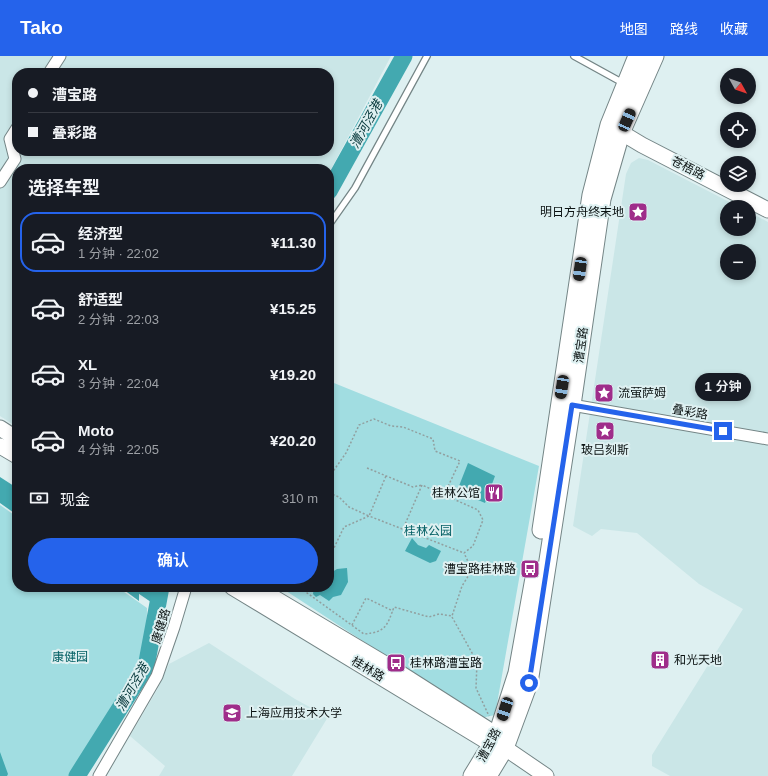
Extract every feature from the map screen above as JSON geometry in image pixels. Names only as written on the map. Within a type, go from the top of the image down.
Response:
[{"type":"main road","name":"漕宝路","points":[[472,776],[529,683],[566,404],[615,129],[626,84],[637,56]]},
{"type":"main road","name":"漕宝路","points":[[615,129],[655,56]]},
{"type":"main road","name":"苍梧路","points":[[615,129],[768,210]]},
{"type":"main road","points":[[0,428],[12,436]]},
{"type":"main road","points":[[0,446],[12,453]]},
{"type":"main road","name":"桂林路","points":[[241,592],[496,737]]},
{"type":"main road","name":"桂林路","points":[[264,592],[392,668],[496,737],[546,776]]},
{"type":"main road","name":"漕宝路","points":[[488,776],[496,737]]},
{"type":"street","points":[[53,68],[60,56]]},
{"type":"street","points":[[12,136],[10,139],[12,147]]},
{"type":"street","points":[[0,182],[15,159],[14,156]]},
{"type":"street","name":"叠彩路","points":[[566,404],[768,439]]},
{"type":"street","name":"康健路","points":[[99,776],[157,676],[172,635],[185,592]]},
{"type":"lane","points":[[334,218],[355,188],[427,56]]},
{"type":"lane","points":[[574,56],[626,84]]},
{"type":"path","points":[[334,470],[346,453],[359,425],[374,419],[391,426],[403,426],[433,439],[435,451],[460,461],[444,495]]},
{"type":"path","points":[[367,468],[413,487],[422,485],[478,510],[483,520],[473,546],[464,552]]},
{"type":"path","points":[[334,548],[344,527],[369,516],[386,476]]},
{"type":"path","points":[[403,529],[422,485]]},
{"type":"path","points":[[334,495],[339,497],[349,507],[369,516],[464,552],[472,570],[462,586],[452,616],[477,662],[476,688],[496,737]]},
{"type":"path","points":[[305,592],[364,634],[378,633],[387,625],[394,607],[429,617],[439,614],[452,616]]},
{"type":"path","points":[[352,625],[366,598],[393,611]]},
{"type":"shaded area","points":[[0,56],[391,56],[334,164],[12,164],[12,424],[0,416]]},
{"type":"shaded area","points":[[639,158],[648,160],[725,200],[720,200],[720,236],[756,236],[756,216],[768,222],[768,776],[670,776],[652,766],[652,755],[743,609],[699,584],[637,533],[601,529],[592,536],[573,526],[626,174],[631,163]]},
{"type":"shaded area","points":[[468,463],[495,476],[485,503],[457,491]]},
{"type":"shaded area","points":[[0,477],[12,485],[12,511],[0,503]]},
{"type":"shaded area","points":[[412,538],[418,545],[426,548],[429,545],[441,551],[436,561],[430,563],[405,551]]},
{"type":"shaded area","points":[[347,568],[348,582],[341,595],[333,597],[329,601],[320,595],[316,597],[313,594],[313,592],[334,592],[334,571]]},
{"type":"shaded area","points":[[127,592],[139,592],[139,601]]},
{"type":"shaded area","name":"上海应用技术大学","points":[[209,643],[295,699],[328,717],[292,776],[159,776],[165,766],[130,736],[157,690],[169,664]]},
{"type":"shaded area","points":[[0,752],[8,774],[7,776],[0,776]]},
{"type":"green space","name":"桂林公园","points":[[334,383],[539,466],[495,715],[481,718],[288,592],[334,592]]},
{"type":"green space","name":"康健园","points":[[0,505],[12,513],[12,592],[124,592],[147,608],[146,667],[77,776],[0,776]]},
{"type":"waterway","name":"漕河泾港","points":[[334,182],[404,56]]},
{"type":"waterway","points":[[145,592],[157,600]]},
{"type":"waterway","name":"漕河泾港","points":[[77,776],[146,667],[160,592]]},
{"type":"place","name":"明日方舟终末地","points":[[638,212]]},
{"type":"place","name":"流萤萨姆","points":[[604,393]]},
{"type":"place","name":"玻吕刻斯","points":[[605,431]]},
{"type":"place","name":"桂林公馆","points":[[494,493]]},
{"type":"place","name":"漕宝路桂林路","points":[[530,569]]},
{"type":"place","name":"和光天地","points":[[660,660]]},
{"type":"place","name":"桂林路漕宝路","points":[[396,663]]},
{"type":"place","name":"上海应用技术大学","points":[[232,713]]},
{"type":"route","points":[[529,683],[572,405],[723,431]]}]
